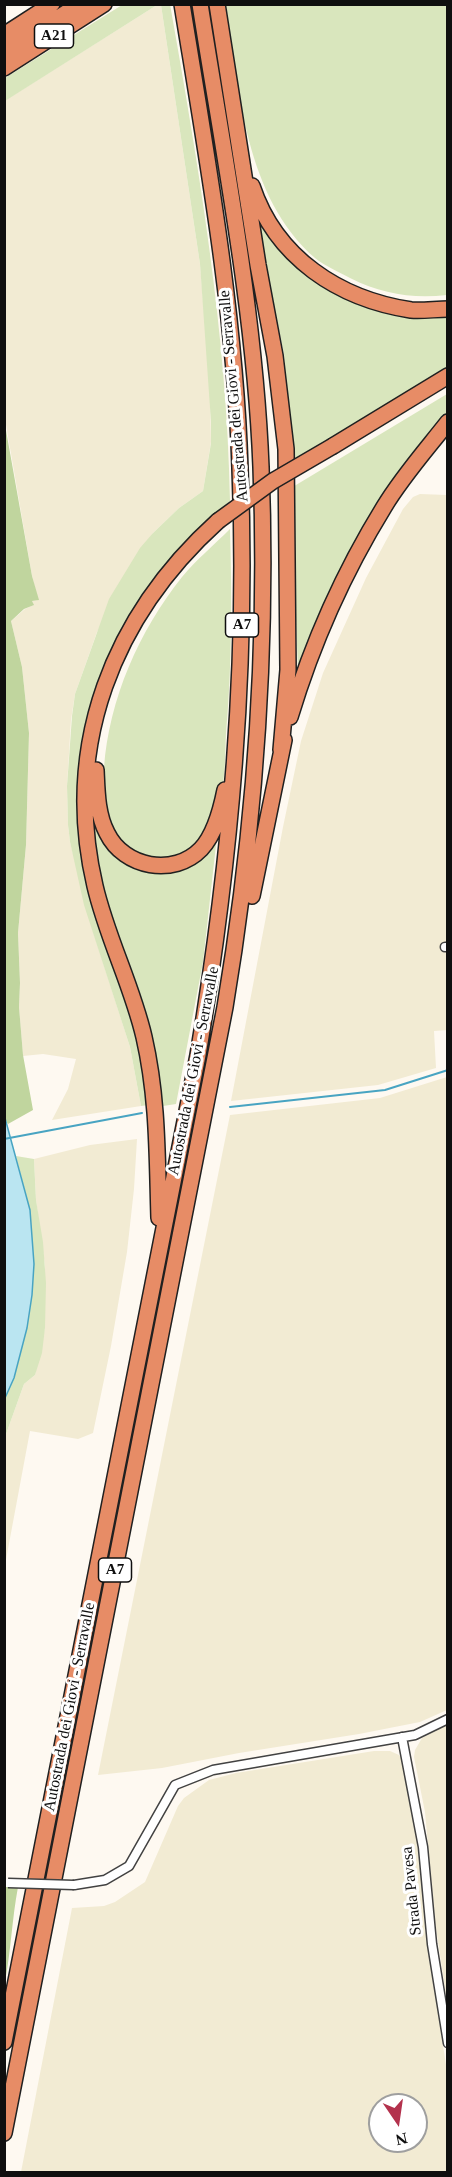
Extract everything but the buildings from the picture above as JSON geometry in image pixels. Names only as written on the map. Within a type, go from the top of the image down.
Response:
[{"type":"highway","points":[[4,33],[29,4]]},
{"type":"highway","points":[[4,33],[52,4]]},
{"type":"highway","name":"A21","points":[[4,52],[80,4]]},
{"type":"highway","name":"A21","points":[[4,68],[104,4]]},
{"type":"highway","name":"Autostrada dei Giovi - Serravalle","points":[[4,2042],[198,1055],[221,909],[230,831],[240,696],[243,572],[240,466],[234,372],[220,247],[182,4]]},
{"type":"highway","name":"Autostrada dei Giovi - Serravalle","points":[[4,2133],[225,1006],[239,924],[255,767],[260,697],[261,477],[253,371],[239,254],[200,4]]},
{"type":"highway","points":[[217,4],[258,265],[275,356],[286,449],[288,670],[281,750]]},
{"type":"highway","points":[[240,139],[256,198],[267,218],[298,260],[328,282],[369,301],[413,310],[447,309]]},
{"type":"highway","points":[[160,1243],[156,1104],[152,1079],[135,1002],[101,911],[88,850],[86,822],[89,748],[96,713],[108,676],[132,623],[172,567],[221,524],[268,496],[447,376]]},
{"type":"highway","points":[[334,451],[447,387]]},
{"type":"highway","points":[[225,1006],[244,940],[257,863],[281,750],[303,675],[344,581],[384,506],[447,422]]},
{"type":"highway","points":[[221,524],[160,597],[127,654],[115,682],[100,739],[96,769],[101,815],[106,833],[123,852],[142,863],[165,866],[185,861],[201,849],[209,838],[222,804],[240,696]]},
{"type":"street","points":[[6,1882],[74,1885],[105,1880],[129,1866],[175,1785],[213,1770],[416,1735],[447,1719]]},
{"type":"street","name":"Strada Pavesa","points":[[402,1737],[423,1847],[432,1944],[447,2043]]},
{"type":"shaded area","points":[[157,5],[161,5],[200,264],[210,386],[211,442],[203,491],[179,508],[153,533],[97,632],[75,694],[71,720],[67,786],[70,842],[92,928],[130,1047],[141,1106],[52,1120],[68,1089],[76,1059],[43,1054],[23,1056],[19,1007],[18,933],[26,845],[29,733],[22,667],[11,621],[33,605],[32,601],[38,600],[5,419],[4,101]]},
{"type":"shaded area","points":[[420,494],[447,495],[448,1030],[434,1031],[436,1068],[378,1085],[231,1101],[301,741],[323,673],[366,578],[403,509],[413,497]]},
{"type":"shaded area","points":[[447,1077],[447,1710],[420,1722],[359,1734],[162,1768],[98,1775],[230,1115],[380,1098]]},
{"type":"shaded area","points":[[137,1139],[127,1252],[93,1433],[78,1439],[30,1431],[5,1565],[5,1437],[24,1384],[35,1375],[45,1328],[45,1266],[36,1200],[34,1159],[90,1145]]},
{"type":"shaded area","points":[[447,1724],[447,2002],[435,1921],[425,1812],[414,1757],[422,1738]]},
{"type":"shaded area","points":[[374,1751],[390,1751],[399,1755],[403,1760],[409,1781],[427,1944],[447,2071],[447,2172],[21,2172],[72,1908],[104,1906],[115,1902],[145,1882],[178,1806],[184,1798],[209,1780],[236,1773]]},
{"type":"green space","points":[[170,4],[210,251],[228,438],[230,501],[204,524],[159,575],[124,629],[82,807],[137,1032],[149,1105],[141,1106],[130,1047],[84,905],[70,842],[67,786],[75,694],[109,599],[140,548],[153,533],[179,508],[203,491],[211,443],[200,264],[161,5]]},
{"type":"green space","points":[[122,5],[157,5],[5,101],[5,78]]},
{"type":"green space","points":[[226,5],[447,5],[447,295],[410,296],[374,288],[319,261],[292,233],[273,205],[249,140],[241,106]]},
{"type":"green space","points":[[258,215],[321,282],[447,313],[447,369],[290,464],[284,354]]},
{"type":"green space","points":[[447,394],[447,414],[368,524],[320,615],[298,671],[291,488]]},
{"type":"green space","points":[[4,419],[32,576],[39,600],[32,601],[34,605],[24,609],[11,621],[22,667],[29,733],[26,845],[18,933],[19,1007],[23,1055],[33,1110],[8,1124],[4,1118]]},
{"type":"green space","points":[[230,529],[230,657],[224,773],[220,797],[206,829],[187,852],[170,859],[146,857],[131,851],[122,844],[112,830],[107,817],[104,768],[112,717],[129,667],[152,620],[182,577]]},
{"type":"green space","points":[[93,800],[98,824],[151,871],[217,836],[203,962],[176,1104],[163,1106],[151,1037],[105,901],[95,838]]},
{"type":"green space","points":[[16,1156],[34,1159],[36,1200],[43,1242],[46,1283],[45,1328],[42,1353],[35,1375],[24,1384],[5,1437],[5,1398],[14,1378],[27,1328],[34,1264],[30,1210]]},
{"type":"green space","points":[[5,1887],[18,1887],[5,1982]]},
{"type":"water","points":[[5,1118],[30,1210],[34,1264],[27,1328],[14,1378],[5,1398]]},
{"type":"waterway","points":[[230,1107],[385,1090],[448,1070]]},
{"type":"waterway","points":[[4,1139],[142,1113]]}]
